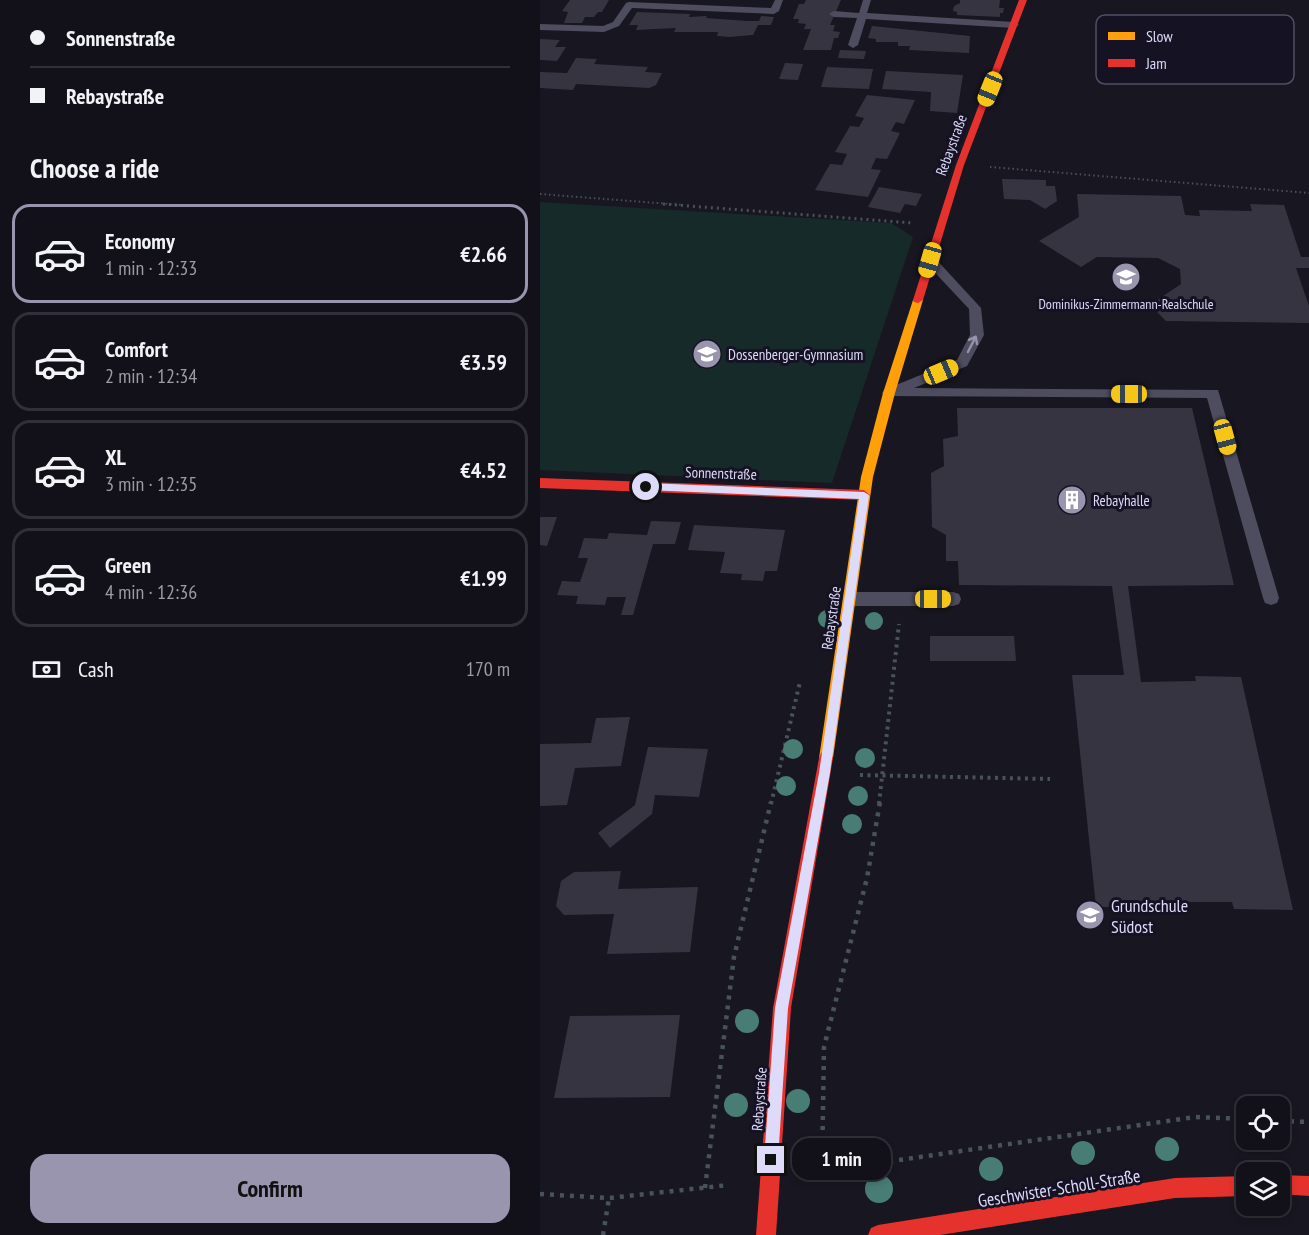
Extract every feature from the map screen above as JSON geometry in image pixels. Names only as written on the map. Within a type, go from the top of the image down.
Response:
[{"type":"street","name":"Rebaystraße","points":[[766,1235],[782,1008],[824,773],[851,599],[864,495],[889,393],[960,165],[1023,0]]},
{"type":"street","name":"Sonnenstraße","points":[[540,483],[864,495]]},
{"type":"street","points":[[1290,1185],[1309,1186]]},
{"type":"street","name":"Geschwister-Scholl-Straße","points":[[878,1235],[1175,1188],[1236,1186]]},
{"type":"lane","points":[[540,27],[604,29],[616,24],[629,5],[774,11],[778,0]]},
{"type":"lane","points":[[853,45],[867,0]]},
{"type":"lane","points":[[834,14],[1014,25]]},
{"type":"lane","points":[[889,393],[962,363],[976,335],[975,308],[930,260]]},
{"type":"lane","points":[[889,393],[1213,393],[1271,598]]},
{"type":"lane","points":[[851,599],[953,599]]},
{"type":"path","points":[[960,165],[1309,193]]},
{"type":"path","points":[[540,194],[941,226]]},
{"type":"path","points":[[822,1170],[824,1047],[867,878],[884,777],[901,599]]},
{"type":"path","points":[[705,1188],[734,957],[801,677]]},
{"type":"path","points":[[884,777],[1050,779]]},
{"type":"path","points":[[540,1194],[609,1198],[705,1188],[769,1181],[822,1170],[1194,1117],[1236,1119]]},
{"type":"path","points":[[1290,1121],[1309,1122]]},
{"type":"path","points":[[603,1235],[609,1198]]},
{"type":"green space","name":"Dossenberger-Gymnasium","points":[[540,202],[891,223],[913,237],[832,483],[540,470]]},
{"type":"building","points":[[570,0],[609,0],[602,12],[598,12],[594,17],[585,17],[582,23],[564,23],[568,12],[562,11]]},
{"type":"building","points":[[806,0],[841,0],[830,25],[835,25],[833,31],[840,32],[838,38],[834,38],[831,50],[803,50],[811,29],[804,29],[806,24],[798,23],[799,19],[793,19],[799,4],[804,4]]},
{"type":"building","points":[[960,0],[1000,0],[999,8],[1004,8],[1003,13],[1000,13],[1000,17],[957,15],[957,12],[953,11],[954,6],[960,3]]},
{"type":"building","points":[[637,12],[690,14],[689,17],[707,16],[706,18],[747,21],[759,21],[761,16],[774,17],[771,25],[758,25],[753,35],[729,37],[717,36],[718,32],[674,32],[676,28],[636,30],[638,25],[629,25]]},
{"type":"building","points":[[872,26],[970,36],[969,53],[909,50],[910,46],[898,46],[898,42],[876,42],[876,39],[868,38]]},
{"type":"building","points":[[540,39],[560,40],[555,47],[566,47],[557,61],[540,60]]},
{"type":"building","points":[[840,50],[866,51],[864,59],[838,58]]},
{"type":"building","points":[[576,58],[597,59],[594,64],[648,67],[645,72],[662,73],[656,85],[649,88],[576,84],[573,90],[540,88],[540,72],[567,73]]},
{"type":"building","points":[[785,63],[803,64],[798,80],[779,79]]},
{"type":"building","points":[[827,67],[873,69],[869,89],[821,87]]},
{"type":"building","points":[[886,71],[963,75],[957,113],[930,111],[931,92],[882,89]]},
{"type":"building","points":[[867,95],[915,100],[904,124],[896,122],[891,131],[900,133],[887,159],[876,158],[871,169],[881,170],[868,197],[815,190],[830,164],[842,165],[847,154],[835,152],[850,126],[859,127],[864,118],[855,116]]},
{"type":"building","points":[[1002,179],[1046,180],[1046,186],[1055,186],[1057,201],[1045,209],[1030,200],[1004,199]]},
{"type":"building","points":[[879,187],[922,194],[916,206],[905,204],[900,213],[868,207]]},
{"type":"building","points":[[1077,194],[1181,196],[1185,215],[1200,216],[1199,210],[1252,211],[1250,204],[1284,205],[1301,257],[1309,257],[1309,268],[1296,268],[1309,306],[1309,323],[1166,321],[1150,305],[1181,284],[1180,269],[1158,258],[1097,257],[1081,267],[1039,241],[1079,217]]},
{"type":"building","points":[[957,408],[1192,408],[1234,585],[1128,586],[1141,682],[1196,681],[1195,676],[1241,677],[1293,910],[1234,909],[1232,902],[1156,902],[1156,907],[1096,907],[1072,675],[1124,675],[1112,586],[959,585],[958,561],[946,561],[946,535],[932,527],[931,473],[944,466],[943,439],[958,436]]},
{"type":"building","points":[[540,517],[557,517],[547,546],[540,545]]},
{"type":"building","points":[[651,521],[681,522],[675,544],[653,544],[633,615],[621,615],[626,597],[607,597],[605,605],[576,604],[578,596],[557,595],[562,581],[580,582],[588,558],[578,558],[584,538],[607,539],[609,533],[647,535]]},
{"type":"building","points":[[694,525],[785,530],[777,571],[765,571],[763,581],[741,580],[742,574],[720,573],[725,552],[688,550]]},
{"type":"building","points":[[930,636],[1014,636],[1016,661],[930,661]]},
{"type":"building","points":[[630,717],[621,766],[575,768],[567,805],[540,806],[540,744],[591,743],[596,718]]},
{"type":"building","points":[[648,747],[708,749],[699,797],[655,795],[652,814],[610,848],[598,833],[635,805]]},
{"type":"building","points":[[621,871],[618,889],[698,887],[690,952],[607,954],[614,914],[564,915],[556,906],[561,881],[574,872]]},
{"type":"building","points":[[680,1015],[670,1097],[554,1098],[570,1016]]},
{"type":"traffic: slow","points":[[826,758],[867,477],[889,393],[918,300]]},
{"type":"traffic: jam","points":[[918,300],[960,165],[1023,0]]},
{"type":"traffic: jam","points":[[540,483],[864,495]]},
{"type":"traffic: jam","points":[[766,1235],[782,1008],[826,758]]},
{"type":"traffic: jam","points":[[1290,1185],[1309,1186]]},
{"type":"traffic: jam","points":[[878,1235],[1175,1188],[1236,1186]]},
{"type":"place","name":"Dominikus-Zimmermann-Realschule","points":[[1126,277]]},
{"type":"place","name":"Dossenberger-Gymnasium","points":[[707,354]]},
{"type":"place","name":"Rebayhalle","points":[[1072,500]]},
{"type":"place","name":"Grundschule Südost","points":[[1090,915]]},
{"type":"route","points":[[646,487],[864,495],[851,599],[824,773],[782,1008],[771,1160]]}]
